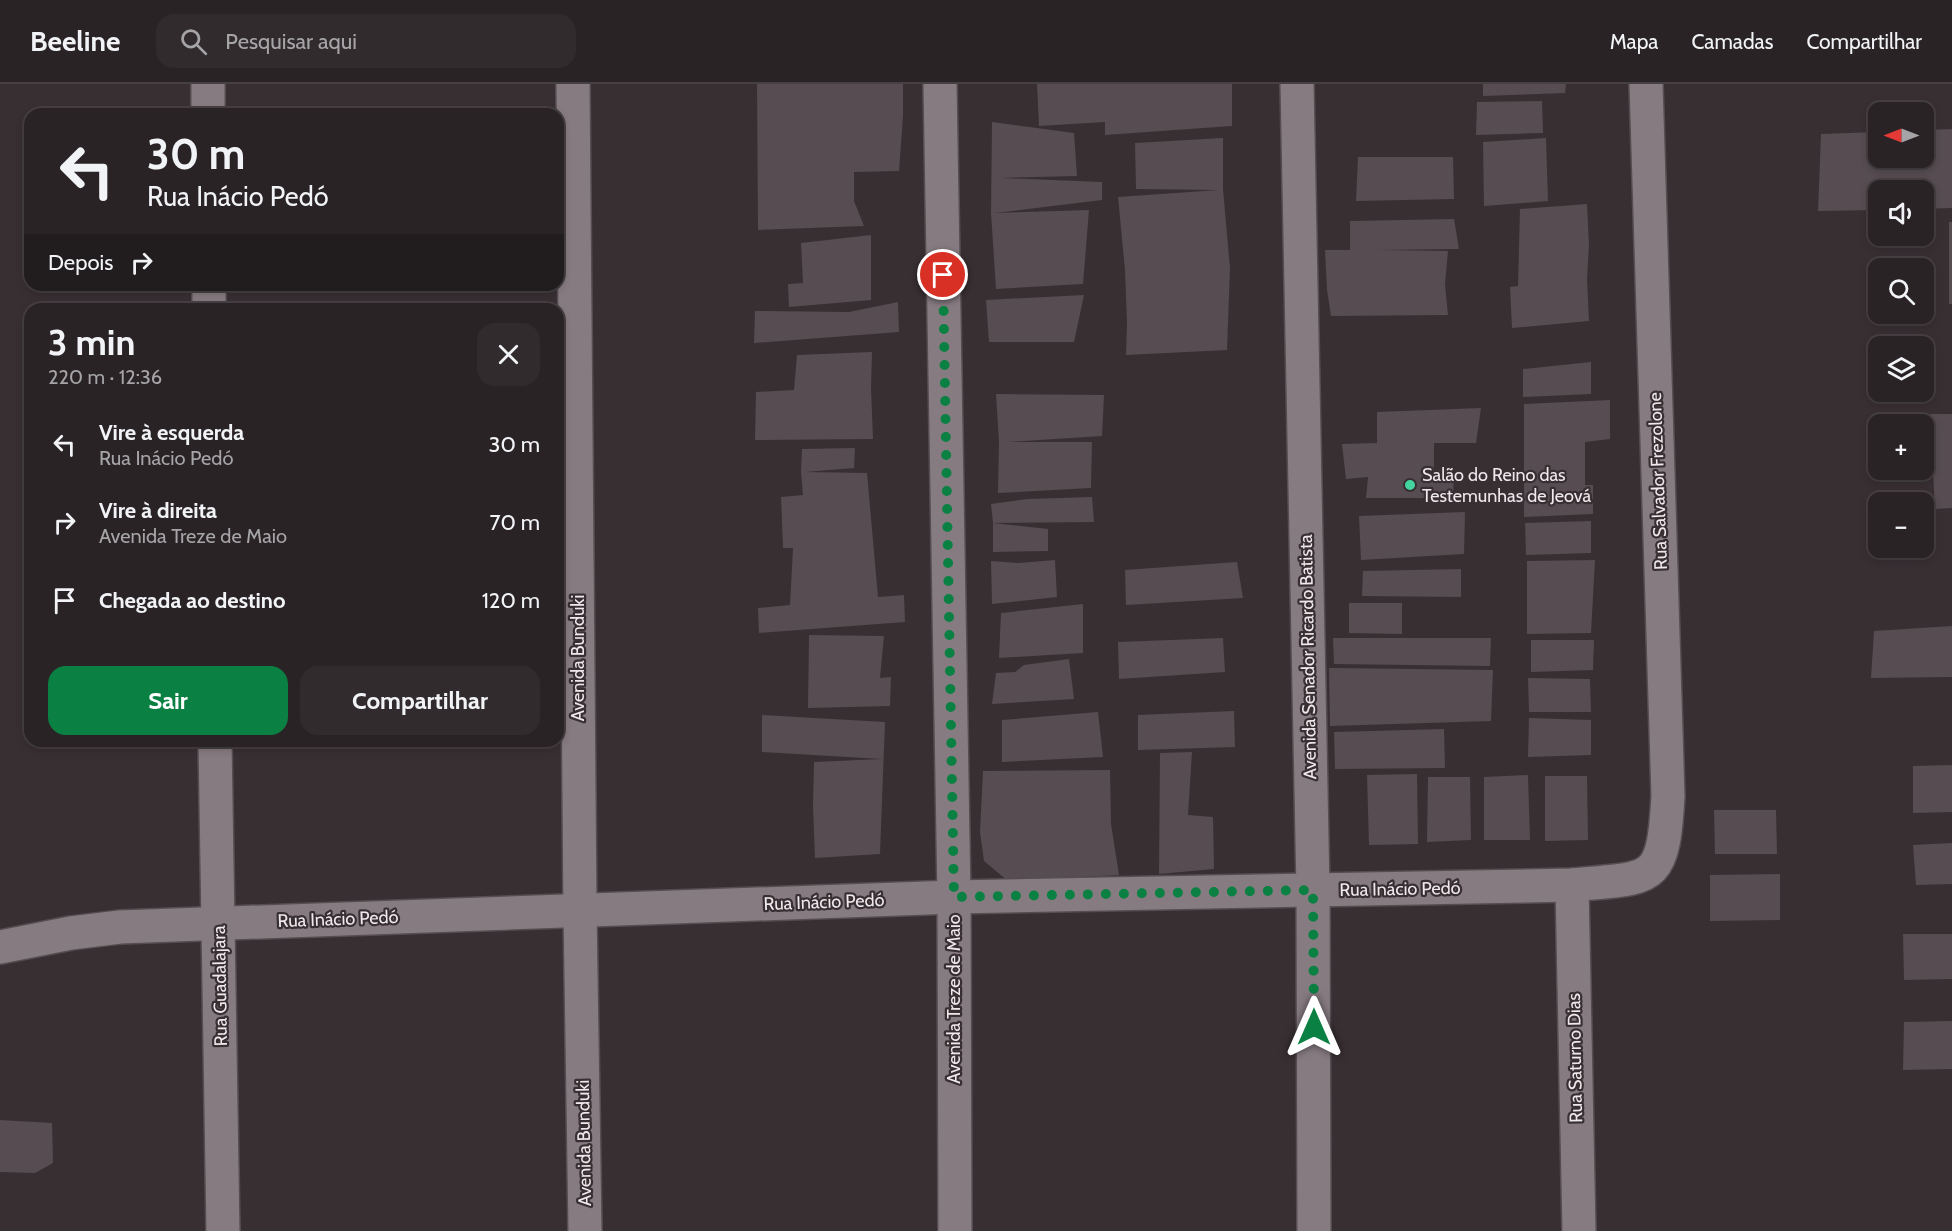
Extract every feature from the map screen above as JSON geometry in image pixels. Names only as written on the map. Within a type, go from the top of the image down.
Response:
[{"type":"street","points":[[208,84],[208,108]]},
{"type":"street","name":"Avenida Bunduki","points":[[573,84],[585,1231]]},
{"type":"street","name":"Avenida Treze de Maio","points":[[940,84],[954,897],[955,1231]]},
{"type":"street","name":"Avenida Senador Ricardo Batista","points":[[1297,84],[1313,890],[1314,1231]]},
{"type":"street","name":"Rua Salvador Frezolone","points":[[1646,84],[1668,796],[1663,850],[1658,864],[1649,873]]},
{"type":"street","name":"Rua Guadalajara","points":[[216,747],[224,1231]]},
{"type":"street","name":"Rua Inácio Pedó","points":[[0,947],[71,933],[120,927],[954,897],[1572,885],[1635,878],[1649,873]]},
{"type":"street","name":"Rua Saturno Dias","points":[[1572,885],[1579,1231]]},
{"type":"building","points":[[757,84],[903,84],[899,171],[854,172],[854,201],[864,226],[758,230]]},
{"type":"building","points":[[1037,84],[1232,84],[1232,126],[1105,135],[1105,122],[1039,126]]},
{"type":"building","points":[[1483,84],[1566,84],[1565,93],[1483,96]]},
{"type":"building","points":[[1542,101],[1543,133],[1476,135],[1477,102]]},
{"type":"building","points":[[992,122],[1074,133],[1077,176],[1001,178],[1102,182],[1102,200],[995,213],[1089,210],[1083,284],[996,289],[991,213]]},
{"type":"building","points":[[1952,129],[1952,208],[1934,209],[1934,180],[1868,180],[1868,210],[1818,211],[1821,134],[1868,132],[1868,168],[1934,168],[1934,130]]},
{"type":"building","points":[[1223,138],[1223,189],[1230,268],[1227,350],[1126,355],[1125,270],[1118,197],[1218,190],[1136,189],[1135,143]]},
{"type":"building","points":[[1546,138],[1548,201],[1484,206],[1483,142]]},
{"type":"building","points":[[1358,157],[1453,157],[1454,199],[1356,201]]},
{"type":"building","points":[[1587,204],[1589,321],[1512,328],[1510,287],[1518,286],[1520,209]]},
{"type":"building","points":[[1454,219],[1459,249],[1378,250],[1448,251],[1445,284],[1448,315],[1331,316],[1325,250],[1350,250],[1350,221]]},
{"type":"building","points":[[1949,222],[1952,222],[1952,304],[1949,304]]},
{"type":"building","points":[[871,235],[871,300],[789,307],[788,284],[803,283],[801,243]]},
{"type":"building","points":[[1084,295],[1074,342],[989,342],[986,300]]},
{"type":"building","points":[[898,302],[899,332],[754,343],[755,311],[849,312]]},
{"type":"building","points":[[872,352],[873,439],[755,440],[756,392],[794,390],[797,355]]},
{"type":"building","points":[[1591,362],[1591,394],[1523,397],[1523,369]]},
{"type":"building","points":[[996,394],[1104,395],[1102,436],[1008,442],[1092,442],[1091,488],[998,493],[999,442]]},
{"type":"building","points":[[1610,400],[1610,439],[1585,442],[1585,485],[1593,485],[1593,514],[1524,517],[1524,404]]},
{"type":"building","points":[[1481,408],[1476,443],[1434,443],[1434,470],[1454,470],[1453,498],[1366,498],[1368,477],[1346,479],[1342,444],[1377,443],[1377,412]]},
{"type":"building","points":[[1934,414],[1952,414],[1952,508],[1935,509]]},
{"type":"building","points":[[855,448],[854,468],[805,472],[867,473],[878,597],[904,595],[905,622],[759,633],[758,608],[790,605],[793,548],[783,548],[781,497],[803,495],[802,449]]},
{"type":"building","points":[[1092,497],[1094,522],[993,523],[991,504],[1028,499]]},
{"type":"building","points":[[1465,512],[1464,554],[1361,560],[1359,516]]},
{"type":"building","points":[[1591,521],[1591,553],[1526,555],[1525,523]]},
{"type":"building","points":[[993,523],[1048,529],[1048,551],[993,552]]},
{"type":"building","points":[[1055,560],[1057,597],[992,604],[991,561],[1019,563]]},
{"type":"building","points":[[1595,560],[1591,633],[1527,634],[1527,561]]},
{"type":"building","points":[[1237,562],[1243,598],[1126,605],[1125,570]]},
{"type":"building","points":[[1461,569],[1461,597],[1362,596],[1363,571]]},
{"type":"building","points":[[1349,603],[1402,603],[1402,634],[1349,633]]},
{"type":"building","points":[[1083,604],[1083,653],[999,658],[1001,613]]},
{"type":"building","points":[[1952,626],[1952,677],[1871,678],[1874,631]]},
{"type":"building","points":[[809,635],[884,636],[880,678],[891,677],[890,706],[808,708]]},
{"type":"building","points":[[1223,638],[1225,672],[1119,679],[1118,642]]},
{"type":"building","points":[[1333,638],[1491,638],[1490,666],[1334,664]]},
{"type":"building","points":[[1531,640],[1594,640],[1593,670],[1531,672]]},
{"type":"building","points":[[1069,659],[1074,699],[992,704],[996,673],[1015,672],[1024,665]]},
{"type":"building","points":[[1329,668],[1493,670],[1491,721],[1330,726]]},
{"type":"building","points":[[1528,678],[1590,679],[1591,712],[1529,712]]},
{"type":"building","points":[[1234,711],[1235,747],[1138,750],[1138,715]]},
{"type":"building","points":[[1098,712],[1103,757],[1002,762],[1002,720]]},
{"type":"building","points":[[762,715],[885,722],[880,854],[815,858],[813,806],[814,762],[882,759],[762,752]]},
{"type":"building","points":[[1529,718],[1591,720],[1591,755],[1528,757]]},
{"type":"building","points":[[1444,729],[1445,768],[1335,769],[1334,732]]},
{"type":"building","points":[[1192,752],[1188,815],[1213,817],[1214,869],[1159,874],[1160,753]]},
{"type":"building","points":[[1952,765],[1952,812],[1913,813],[1913,766]]},
{"type":"building","points":[[1110,770],[1111,824],[1119,875],[1008,881],[984,861],[980,832],[983,771]]},
{"type":"building","points":[[1417,774],[1418,844],[1369,845],[1367,775]]},
{"type":"building","points":[[1528,775],[1530,840],[1484,840],[1484,777]]},
{"type":"building","points":[[1545,776],[1587,776],[1588,840],[1545,841]]},
{"type":"building","points":[[1428,777],[1470,777],[1471,840],[1427,842]]},
{"type":"building","points":[[1714,810],[1776,810],[1777,854],[1715,854]]},
{"type":"building","points":[[1952,843],[1952,884],[1916,885],[1913,845]]},
{"type":"building","points":[[1780,874],[1780,920],[1710,921],[1710,875]]},
{"type":"building","points":[[1903,934],[1952,934],[1952,979],[1904,980]]},
{"type":"building","points":[[1952,1021],[1952,1069],[1903,1070],[1904,1022]]},
{"type":"building","points":[[0,1120],[52,1123],[53,1163],[35,1173],[0,1172]]},
{"type":"place","name":"Salão do Reino das Testemunhas de Jeová","points":[[1410,485]]},
{"type":"route","points":[[943,275],[954,897],[1313,890],[1314,1027]]}]
